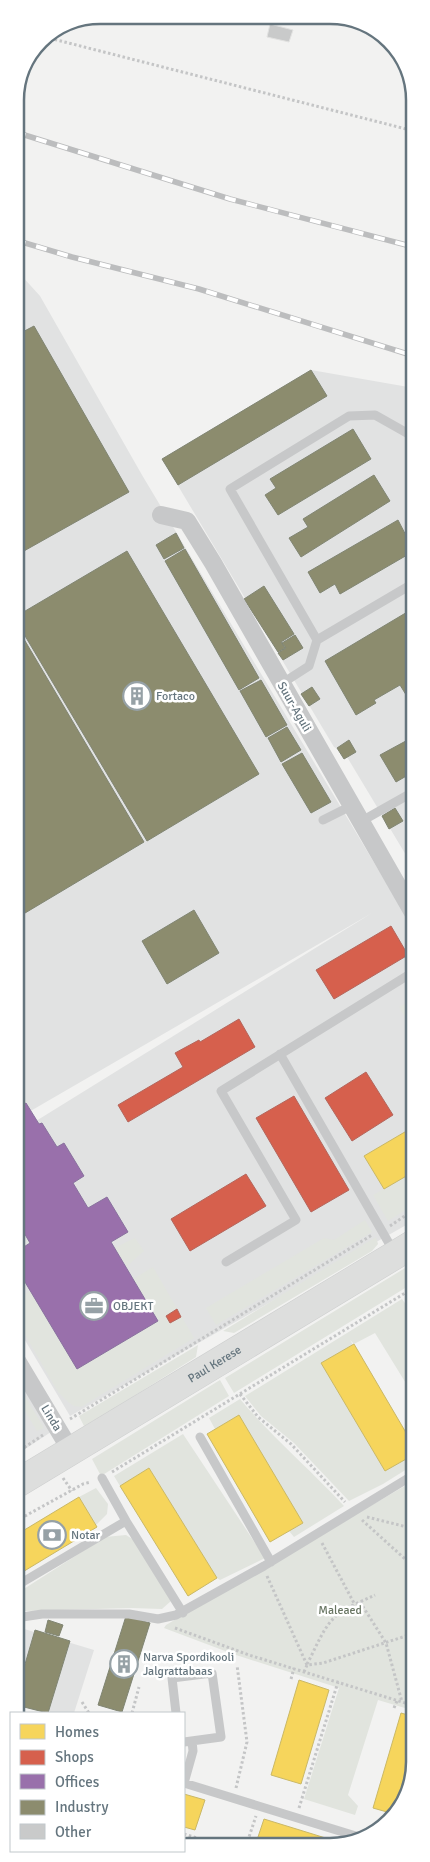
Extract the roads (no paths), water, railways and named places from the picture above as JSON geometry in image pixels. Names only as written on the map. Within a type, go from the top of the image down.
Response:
[{"type":"highway","name":"Paul Kerese","points":[[24,1479],[397,1243]]},
{"type":"street","name":"Suur-Aguli","points":[[161,515],[187,521],[213,563],[406,901]]},
{"type":"street","name":"Linda","points":[[24,1372],[71,1451]]},
{"type":"lane","points":[[317,640],[230,489],[349,416],[375,415],[406,432]]},
{"type":"lane","points":[[281,684],[309,666],[317,640],[406,588]]},
{"type":"lane","points":[[360,822],[406,795]]},
{"type":"lane","points":[[323,820],[351,806]]},
{"type":"lane","points":[[226,1262],[296,1220],[221,1091],[406,976]]},
{"type":"lane","points":[[280,1054],[397,1243]]},
{"type":"lane","points":[[200,1437],[267,1564]]},
{"type":"lane","points":[[102,1478],[126,1521],[183,1613]]},
{"type":"lane","points":[[24,1617],[42,1614],[128,1614],[154,1618],[171,1617],[183,1613],[406,1479]]},
{"type":"lane","points":[[24,1581],[126,1521]]},
{"type":"lane","points":[[176,1712],[172,1678],[212,1673],[221,1737],[188,1742],[193,1751],[185,1779]]},
{"type":"lane","points":[[185,1783],[352,1835]]},
{"type":"railway","points":[[24,135],[230,199],[406,245]]},
{"type":"railway","points":[[24,243],[72,257],[199,289],[406,354]]},
{"type":"place","name":"Fortaco","points":[[137,696]]},
{"type":"place","name":"OBJEKT","points":[[94,1306]]},
{"type":"place","name":"Notar","points":[[52,1535]]},
{"type":"place","name":"Narva Spordikooli Jalgrattabaas","points":[[124,1664]]},
{"type":"park label","name":"Maleaed","points":[[340,1610]]}]
